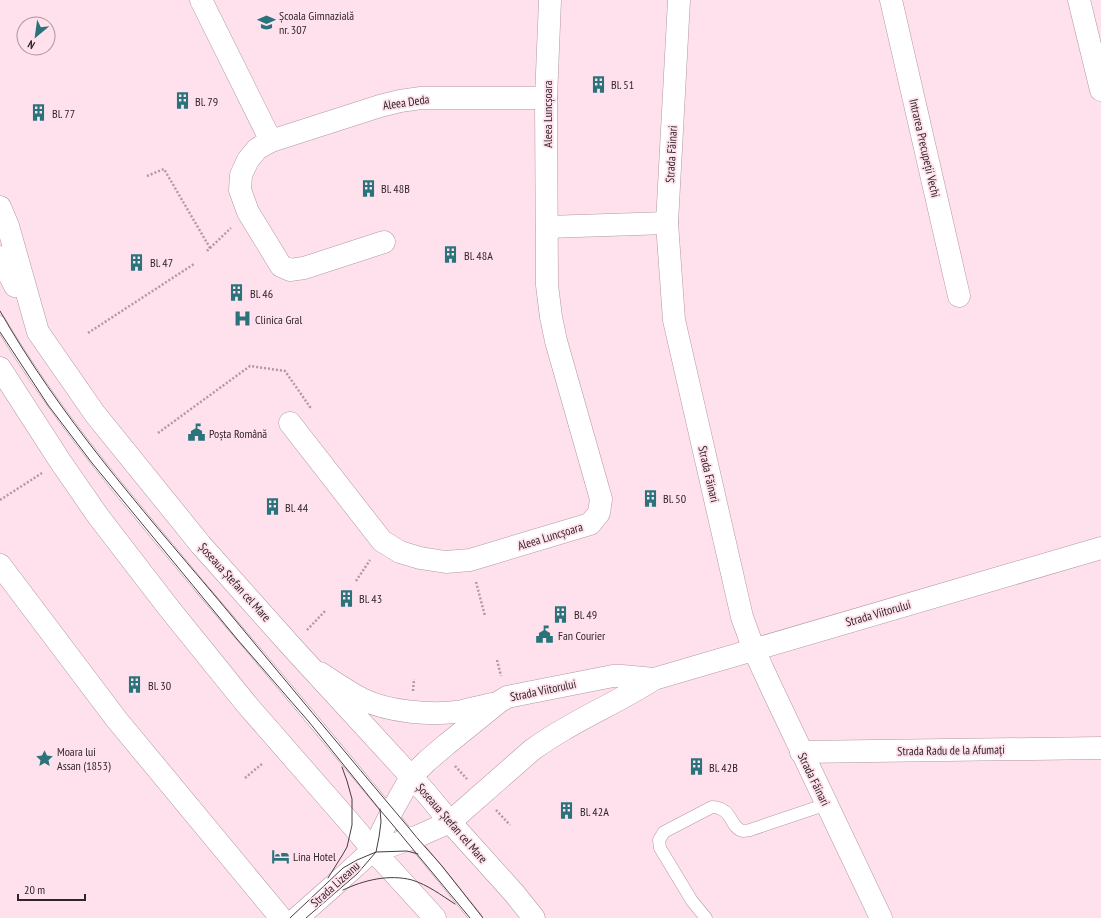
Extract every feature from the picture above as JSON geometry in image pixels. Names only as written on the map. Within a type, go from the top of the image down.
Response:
[{"type":"street","points":[[201,0],[271,141]]},
{"type":"street","name":"Aleea Luncșoara","points":[[290,423],[382,542],[400,552],[420,558],[446,562],[470,560],[590,524],[599,513],[601,499],[550,317],[547,285],[546,98],[550,0]]},
{"type":"street","name":"Strada Făinari","points":[[679,0],[667,223],[674,320],[742,617],[754,650],[801,752],[881,918]]},
{"type":"street","name":"Intrarea Precupeții Vechi","points":[[891,0],[959,296]]},
{"type":"street","points":[[1079,0],[1101,90]]},
{"type":"street","name":"Aleea Deda","points":[[384,242],[304,268],[290,270],[281,266],[248,212],[240,190],[241,175],[248,160],[257,148],[271,141],[400,101],[421,98],[546,98]]},
{"type":"street","name":"Șoseaua Ștefan cel Mare","points":[[0,207],[8,226],[38,332],[95,414],[201,545],[411,777],[514,893],[534,918]]},
{"type":"street","points":[[547,227],[667,223]]},
{"type":"street","points":[[0,257],[38,332]]},
{"type":"street","points":[[0,368],[60,461],[98,516],[168,607],[248,706],[373,850],[435,918]]},
{"type":"street","name":"Strada Viitorului","points":[[373,850],[387,847],[412,838],[450,822],[532,750],[562,730],[618,701],[654,679],[1101,548]]},
{"type":"street","points":[[0,565],[117,720],[281,918]]},
{"type":"street","points":[[312,668],[362,700],[388,708],[413,712],[444,713],[461,711],[499,702]]},
{"type":"street","name":"Strada Viitorului","points":[[373,850],[411,777],[447,744],[507,697],[603,678],[622,676],[654,679]]},
{"type":"street","name":"Strada Radu de la Afumați","points":[[801,752],[1101,748]]},
{"type":"street","name":"Strada Lizeanu","points":[[297,918],[373,850]]},
{"type":"lane","points":[[0,322],[53,402],[95,460],[412,838],[476,918]]},
{"type":"lane","points":[[706,918],[692,901],[660,848],[659,840],[664,832],[712,807],[719,807],[726,811],[737,828],[743,831],[827,804]]},
{"type":"path","points":[[147,176],[164,169],[210,248]]},
{"type":"path","points":[[206,252],[248,212]]},
{"type":"path","points":[[88,333],[194,264]]},
{"type":"path","points":[[158,433],[250,366],[285,370],[310,407],[290,423]]},
{"type":"path","points":[[0,500],[60,461]]},
{"type":"path","points":[[470,560],[484,616]]},
{"type":"path","points":[[291,646],[326,610]]},
{"type":"path","points":[[245,778],[263,763]]},
{"type":"tram line","points":[[0,311],[48,387],[101,459],[158,529],[442,866],[483,918]]},
{"type":"tram line","points":[[0,332],[48,405],[92,463],[237,639],[309,722],[470,918]]},
{"type":"tram line","points":[[328,878],[347,847],[352,825],[352,799],[342,767]]},
{"type":"tram line","points":[[306,918],[357,874],[376,852],[381,822],[380,809]]},
{"type":"tram line","points":[[290,918],[343,868],[357,860],[376,852],[407,851],[418,854]]},
{"type":"tram line","points":[[343,890],[359,883],[377,879],[403,878],[424,885],[455,904]]},
{"type":"place","name":"Școala Gimnazială nr. 307","points":[[266,22]]},
{"type":"place","name":"Bl. 51","points":[[598,84]]},
{"type":"place","name":"Bl. 79","points":[[182,101]]},
{"type":"place","name":"Bl. 77","points":[[39,113]]},
{"type":"place","name":"Bl. 48B","points":[[368,188]]},
{"type":"place","name":"Bl. 48A","points":[[451,255]]},
{"type":"place","name":"Bl. 47","points":[[137,262]]},
{"type":"place","name":"Bl. 46","points":[[237,293]]},
{"type":"place","name":"Clinica Gral","points":[[242,319]]},
{"type":"place","name":"Poșta Română","points":[[196,433]]},
{"type":"place","name":"Bl. 50","points":[[650,498]]},
{"type":"place","name":"Bl. 44","points":[[272,507]]},
{"type":"place","name":"Bl. 43","points":[[346,598]]},
{"type":"place","name":"Bl. 49","points":[[561,614]]},
{"type":"place","name":"Fan Courier","points":[[545,635]]},
{"type":"place","name":"Bl. 30","points":[[135,685]]},
{"type":"place","name":"Moara lui Assan (1853)","points":[[44,758]]},
{"type":"place","name":"Bl. 42B","points":[[696,767]]},
{"type":"place","name":"Bl. 42A","points":[[567,811]]},
{"type":"place","name":"Lina Hotel","points":[[280,856]]}]
